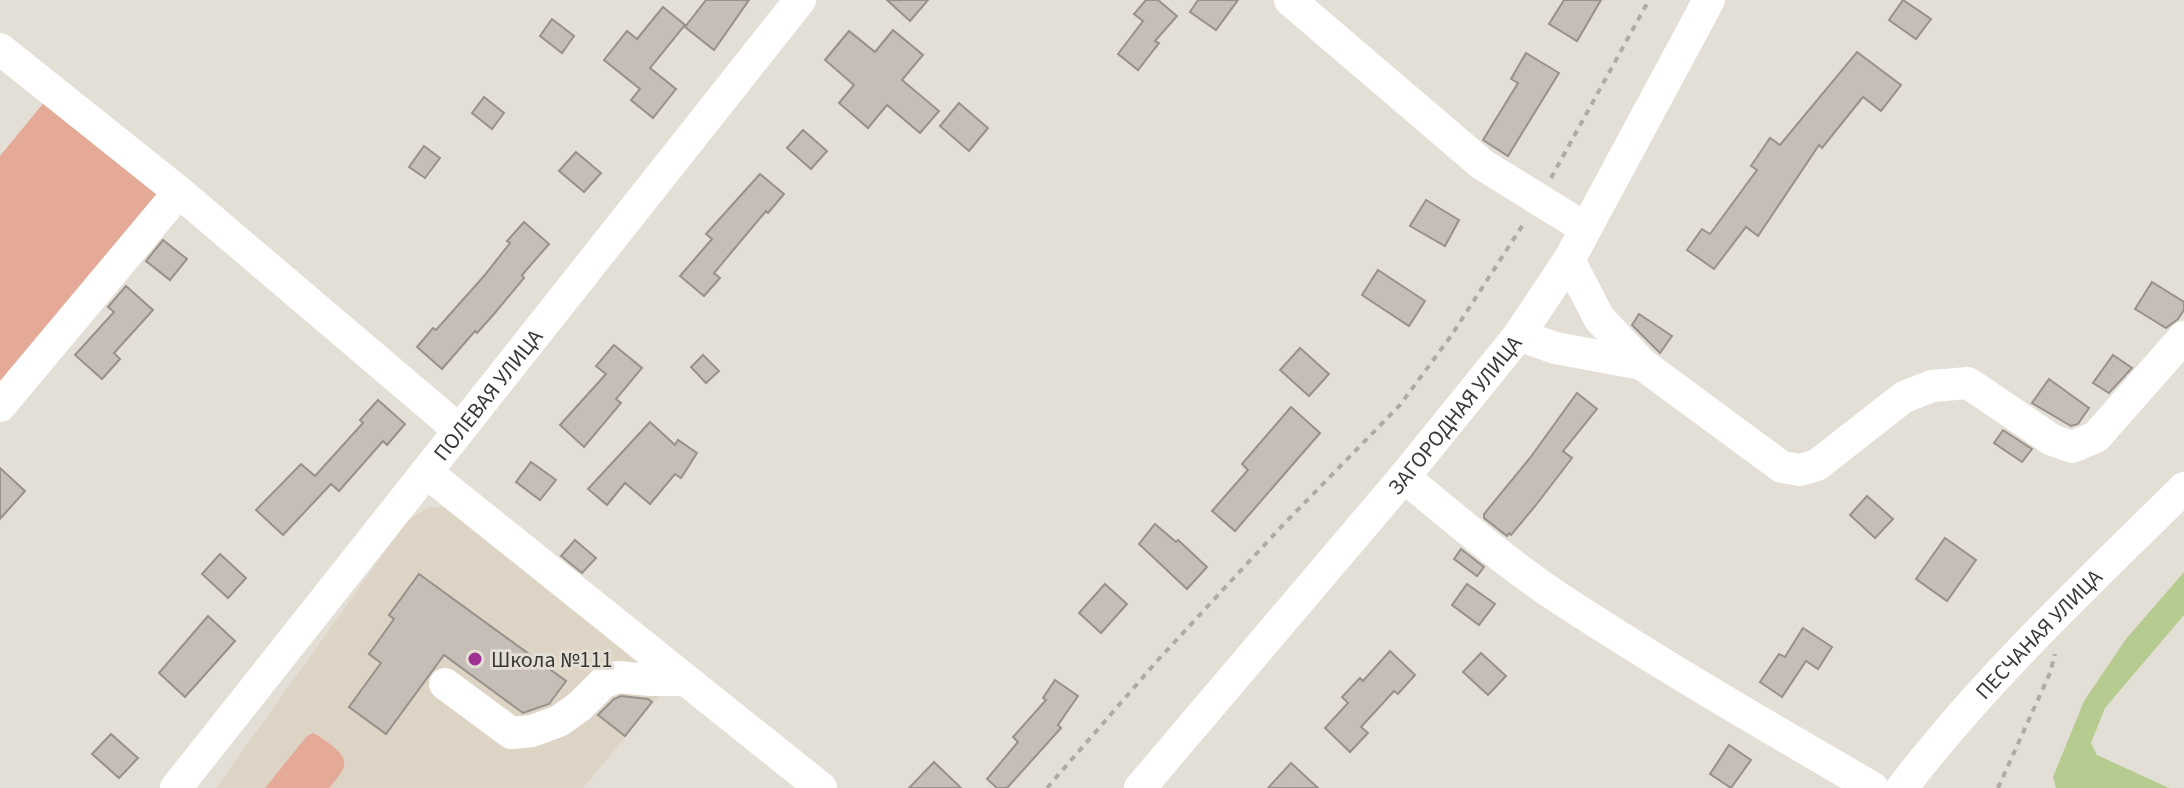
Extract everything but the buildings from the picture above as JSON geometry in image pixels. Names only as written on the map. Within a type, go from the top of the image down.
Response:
[{"type":"street","name":"ПОЛЕВАЯ УЛИЦА","points":[[176,788],[800,0]]},
{"type":"street","points":[[1290,0],[1483,165],[1585,228]]},
{"type":"street","name":"ЗАГОРОДНАЯ УЛИЦА","points":[[1140,788],[1404,477],[1519,335],[1569,260],[1709,0]]},
{"type":"street","points":[[0,49],[179,192],[459,430]]},
{"type":"street","points":[[0,406],[179,192]]},
{"type":"street","points":[[1569,260],[1599,318],[1642,364],[1761,454],[1782,467],[1800,470],[1817,465],[1904,397],[1932,386],[1968,383],[2052,440],[2072,447],[2096,437],[2184,337]]},
{"type":"street","points":[[1519,335],[1555,348],[1642,364]]},
{"type":"street","points":[[426,472],[821,788]]},
{"type":"street","points":[[1404,477],[1495,552],[1561,599],[1736,708],[1873,788]]},
{"type":"street","name":"ПЕСЧАНАЯ УЛИЦА","points":[[1902,788],[1939,739],[2071,600],[2184,488]]},
{"type":"street","points":[[445,684],[511,733],[532,731],[559,721],[603,683],[618,677],[685,680]]},
{"type":"path","points":[[1047,788],[1157,661],[1400,405],[1451,336],[1539,199],[1649,0]]},
{"type":"path","points":[[1998,788],[2050,673],[2058,644]]},
{"type":"shaded area","points":[[46,100],[162,194],[0,387],[0,156]]},
{"type":"shaded area","name":"Школа №111","points":[[429,507],[452,508],[660,673],[663,691],[583,788],[216,788],[407,521]]},
{"type":"shaded area","points":[[2184,572],[2184,615],[2105,708],[2091,743],[2097,755],[2169,788],[2056,788],[2053,777],[2084,701],[2126,639]]},
{"type":"shaded area","points":[[313,733],[337,750],[344,761],[342,770],[329,788],[265,788],[307,736]]},
{"type":"place","name":"Школа №111","points":[[475,659]]}]
